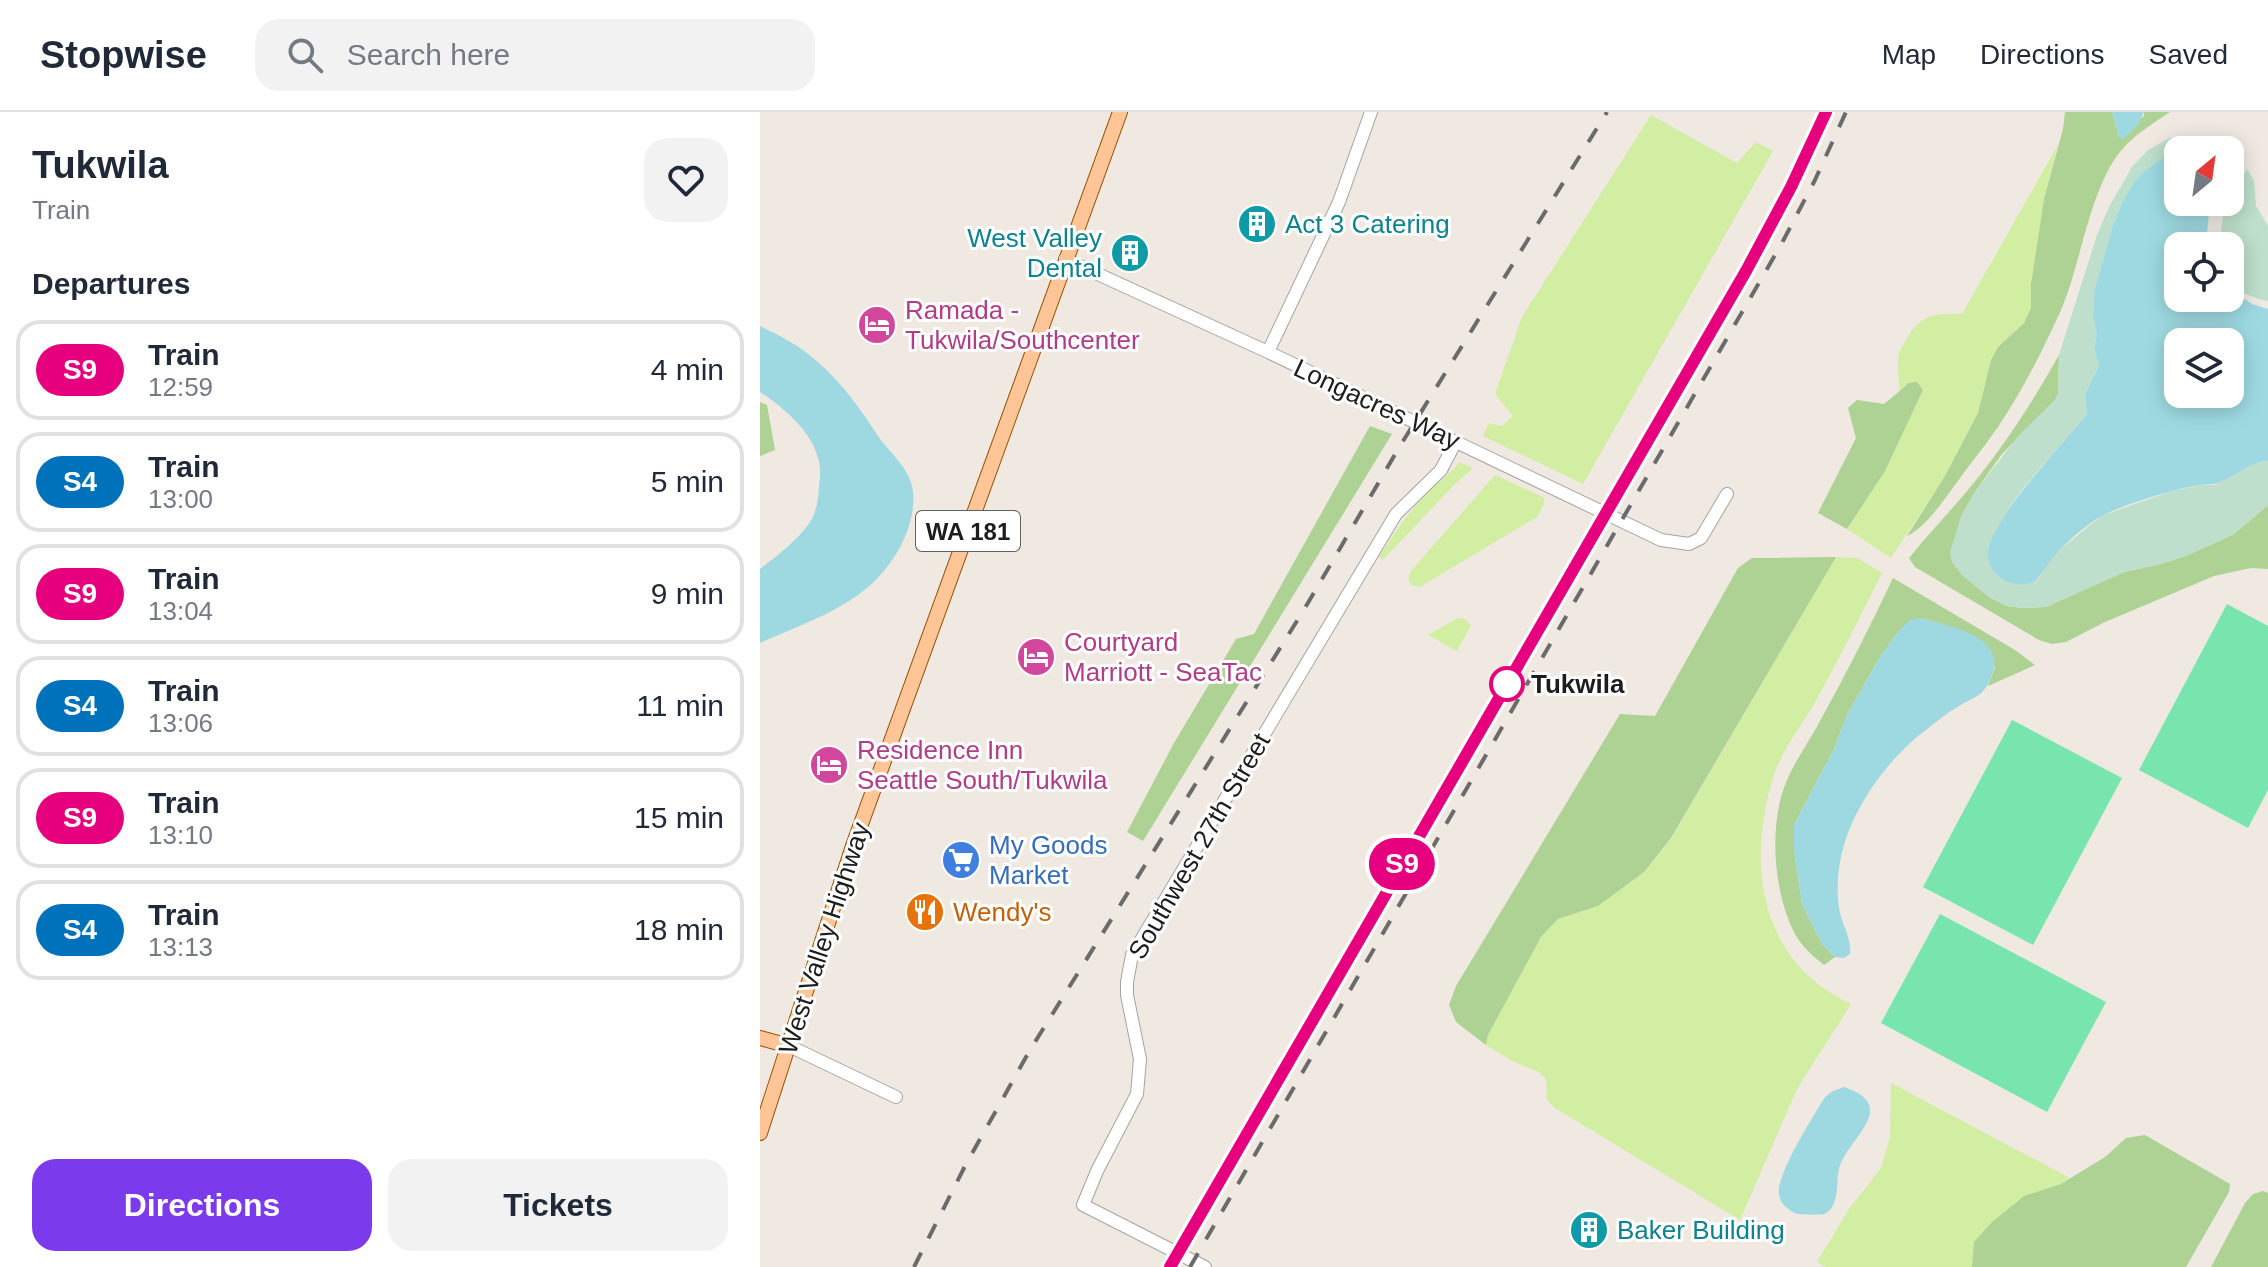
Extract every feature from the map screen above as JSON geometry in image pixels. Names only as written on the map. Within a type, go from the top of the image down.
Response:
[{"type":"main road","name":"West Valley Highway","points":[[760,1133],[853,846],[1120,112]]},
{"type":"main road","points":[[760,1038],[789,1046]]},
{"type":"street","points":[[1268,352],[1339,202],[1371,112]]},
{"type":"street","name":"Longacres Way","points":[[1065,259],[1268,352],[1661,540],[1689,544],[1701,538],[1727,494]]},
{"type":"street","name":"Southwest 27th Street","points":[[1205,1267],[1083,1205],[1137,1094],[1140,1059],[1127,995],[1132,955],[1396,514],[1441,470],[1456,441]]},
{"type":"street","points":[[789,1046],[896,1097]]},
{"type":"green space","points":[[2065,112],[2112,112],[2119,137],[2144,116],[2144,112],[2170,112],[2131,140],[2114,161],[2095,201],[2061,310],[2015,401],[1943,501],[1922,526],[1907,536],[1945,476],[1978,413],[1991,360],[1998,347],[2024,323],[2031,308],[2031,284],[2044,199]]},
{"type":"green space","points":[[1651,115],[1737,163],[1756,142],[1773,151],[1583,484],[1483,436],[1489,423],[1502,426],[1513,416],[1495,394],[1522,317]]},
{"type":"green space","points":[[2164,141],[2164,158],[2135,180],[2124,199],[2113,225],[2094,292],[2093,317],[2097,335],[2094,348],[2099,366],[2085,394],[2087,414],[2019,494],[1989,548],[2038,579],[2055,554],[2101,516],[2172,491],[2215,485],[2252,464],[2268,461],[2268,505],[2234,534],[2186,556],[2124,572],[2046,607],[2007,606],[1989,597],[1962,575],[1952,562],[1950,552],[1962,514],[1975,492],[2020,434],[2058,394],[2059,355],[2097,235],[2132,167],[2148,150]]},
{"type":"green space","points":[[2058,145],[2044,199],[2031,284],[2031,308],[2024,323],[1998,347],[1991,360],[1978,413],[1945,476],[1891,558],[1847,529],[1885,471],[1923,390],[1909,383],[1900,391],[1899,353],[1910,333],[1922,321],[1935,315],[1962,314]]},
{"type":"green space","points":[[2247,169],[2254,180],[2256,206],[2268,226],[2268,301],[2244,293],[2244,232],[2221,232],[2223,216],[2244,216],[2244,174]]},
{"type":"green space","points":[[2059,355],[2058,394],[2055,400],[2002,454],[1962,514],[1951,552],[1952,562],[1962,575],[1989,597],[2007,606],[2046,607],[2124,572],[2186,556],[2234,534],[2268,505],[2268,569],[2251,568],[2214,576],[2066,642],[2052,644],[2039,640],[1915,567],[1909,558],[1989,464],[2026,411]]},
{"type":"green space","points":[[1917,382],[1923,390],[1885,471],[1847,529],[1818,513],[1856,438],[1848,408],[1857,400],[1884,404],[1909,383]]},
{"type":"green space","points":[[760,402],[767,405],[775,450],[760,456]]},
{"type":"green space","points":[[1370,426],[1392,434],[1143,841],[1127,832],[1174,743],[1236,639],[1254,634]]},
{"type":"green space","points":[[1459,462],[1473,468],[1379,564],[1383,559],[1379,557],[1404,520]]},
{"type":"green space","points":[[1495,475],[1543,497],[1545,502],[1537,517],[1420,587],[1411,585],[1408,578],[1411,571]]},
{"type":"green space","points":[[1836,557],[1857,558],[1882,573],[1823,688],[1776,768],[1765,811],[1761,845],[1762,877],[1768,908],[1779,937],[1797,963],[1820,986],[1851,1004],[1797,1089],[1740,1220],[1555,1108],[1547,1100],[1546,1079],[1539,1072],[1512,1061],[1486,1045],[1488,1035],[1541,937],[1558,919],[1598,906],[1644,872],[1671,839]]},
{"type":"green space","points":[[1836,557],[1671,838],[1644,872],[1598,906],[1558,919],[1541,937],[1488,1035],[1486,1045],[1456,1022],[1449,1005],[1456,986],[1620,714],[1655,716],[1738,568],[1752,558]]},
{"type":"green space","points":[[1893,578],[2035,665],[1988,686],[1995,667],[1964,631],[1921,618],[1899,631],[1880,657],[1848,713],[1834,749],[1794,825],[1794,850],[1802,904],[1822,944],[1835,957],[1824,965],[1798,939],[1788,919],[1776,867],[1778,813],[1789,776]]},
{"type":"green space","points":[[2227,604],[2268,626],[2268,790],[2248,828],[2139,770]]},
{"type":"green space","points":[[1458,618],[1465,619],[1471,625],[1457,651],[1428,635]]},
{"type":"green space","points":[[2012,720],[2122,778],[2033,945],[1923,887]]},
{"type":"green space","points":[[1940,914],[2106,1002],[2047,1112],[1881,1023]]},
{"type":"green space","points":[[1891,1083],[2070,1178],[1974,1242],[1972,1267],[1825,1267],[1817,1262],[1849,1209],[1881,1168],[1890,1137]]},
{"type":"green space","points":[[2145,1135],[2230,1184],[2229,1192],[2186,1267],[1972,1267],[1974,1242],[1991,1223],[2024,1196],[2061,1184],[2105,1157],[2126,1138]]},
{"type":"green space","points":[[2268,1193],[2268,1267],[2211,1267],[2245,1203],[2253,1194]]},
{"type":"water","points":[[2112,112],[2144,112],[2138,125],[2123,139],[2119,137]]},
{"type":"water","points":[[2164,158],[2164,216],[2209,216],[2207,232],[2164,232],[2164,312],[2244,312],[2244,299],[2268,309],[2268,461],[2218,483],[2162,494],[2104,515],[2069,541],[2035,580],[2023,584],[2011,583],[1991,567],[1988,558],[1990,544],[2012,505],[2087,414],[2085,394],[2099,366],[2094,348],[2097,335],[2093,317],[2094,292],[2113,225],[2135,180]]},
{"type":"water","points":[[760,326],[802,349],[837,381],[907,472],[913,499],[911,520],[904,539],[877,578],[843,605],[760,643],[760,569],[793,542],[810,522],[817,505],[820,471],[816,451],[804,431],[788,413],[760,392]]},
{"type":"water","points":[[1921,618],[1959,629],[1983,641],[1991,650],[1994,661],[1992,675],[1979,695],[1942,717],[1898,755],[1872,787],[1858,811],[1844,844],[1838,878],[1838,902],[1849,938],[1850,954],[1844,958],[1835,957],[1822,944],[1802,904],[1794,850],[1794,825],[1834,749],[1848,713],[1880,657],[1910,620]]},
{"type":"water","points":[[1844,1087],[1861,1095],[1869,1104],[1870,1114],[1839,1169],[1833,1206],[1824,1214],[1795,1213],[1785,1206],[1779,1195],[1783,1174],[1825,1097]]},
{"type":"railway","points":[[914,1267],[965,1166],[1030,1050],[1305,608],[1400,446],[1607,112]]},
{"type":"railway","points":[[1170,1267],[1746,271],[1791,187],[1826,112]]},
{"type":"railway","points":[[1190,1267],[1782,243],[1846,112]]},
{"type":"train","name":"S9","points":[[1170,1267],[1746,271],[1791,187],[1826,112]]},
{"type":"place","name":"Act 3 Catering","points":[[1257,224]]},
{"type":"place","name":"West Valley Dental","points":[[1130,253]]},
{"type":"place","name":"Ramada - Tukwila/Southcenter","points":[[877,325]]},
{"type":"place","name":"Courtyard Marriott - SeaTac","points":[[1036,657]]},
{"type":"place","name":"Tukwila","points":[[1507,684]]},
{"type":"place","name":"Residence Inn Seattle South/Tukwila","points":[[829,765]]},
{"type":"place","name":"My Goods Market","points":[[961,860]]},
{"type":"place","name":"Wendy's","points":[[925,912]]},
{"type":"place","name":"Baker Building","points":[[1589,1230]]}]
